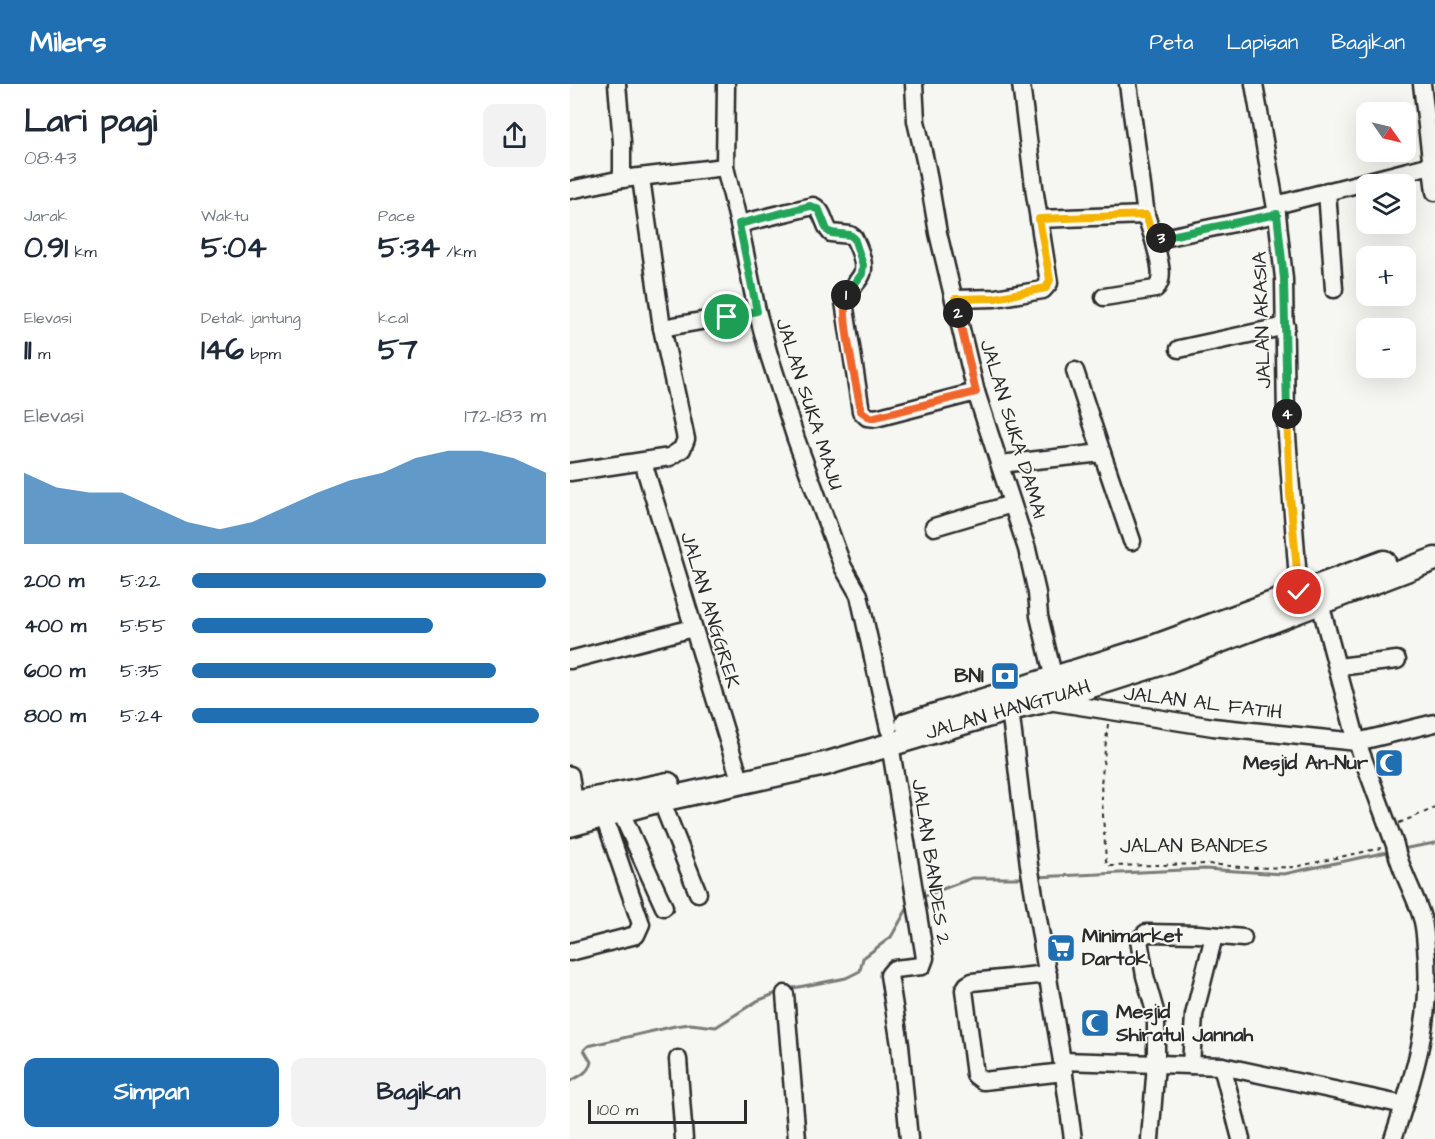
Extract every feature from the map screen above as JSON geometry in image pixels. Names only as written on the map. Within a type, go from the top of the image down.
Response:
[{"type":"highway","name":"JALAN HANGTUAH","points":[[572,803],[890,736],[940,721],[1054,679],[1153,647],[1435,544]]},
{"type":"highway","name":"JALAN HANGTUAH","points":[[940,721],[1044,701],[1160,664],[1435,559]]},
{"type":"highway","name":"JALAN HANGTUAH","points":[[570,825],[661,800],[825,764],[890,736]]},
{"type":"street","points":[[617,84],[622,142],[622,179]]},
{"type":"street","name":"JALAN SUKA MAJU","points":[[726,84],[725,167],[757,311],[806,469],[843,567],[859,595],[890,736]]},
{"type":"street","name":"JALAN SUKA DAMAI","points":[[914,84],[916,121],[976,392],[1027,549],[1037,593],[1039,616],[1054,679]]},
{"type":"street","points":[[955,299],[995,298],[1046,288],[1050,280],[1039,219],[1021,84]]},
{"type":"street","points":[[1104,297],[1155,289],[1161,278],[1154,240],[1146,215],[1128,84]]},
{"type":"street","name":"JALAN AKASIA","points":[[1254,84],[1276,210],[1284,279],[1287,434],[1299,592]]},
{"type":"street","points":[[1154,240],[1276,210],[1327,191],[1433,170],[1422,84]]},
{"type":"street","points":[[570,190],[622,179],[725,167]]},
{"type":"street","points":[[570,472],[670,457],[682,448],[686,440],[662,328],[641,178]]},
{"type":"street","points":[[1327,191],[1334,289]]},
{"type":"street","points":[[739,224],[813,206],[819,210],[827,230],[854,238],[864,269],[860,278],[847,293],[844,302],[861,411],[867,417],[876,418],[976,392]]},
{"type":"street","points":[[1039,219],[1146,215]]},
{"type":"street","points":[[662,328],[757,311]]},
{"type":"street","points":[[1179,349],[1286,326]]},
{"type":"street","points":[[1075,372],[1132,541]]},
{"type":"street","points":[[1000,464],[1102,453]]},
{"type":"street","name":"JALAN ANGGREK","points":[[643,462],[737,770]]},
{"type":"street","points":[[934,527],[1012,504]]},
{"type":"street","points":[[1320,603],[1357,742],[1396,850],[1429,919],[1427,958],[1432,1001],[1429,1040],[1404,1105],[1398,1138]]},
{"type":"street","points":[[570,660],[693,628]]},
{"type":"street","points":[[1338,667],[1397,660]]},
{"type":"street","name":"JALAN AL FATIH","points":[[1044,701],[1213,727],[1357,742],[1435,723]]},
{"type":"street","points":[[1010,709],[1029,865],[1063,1067],[1072,1139]]},
{"type":"street","name":"JALAN BANDES 2","points":[[890,736],[925,958],[924,964],[917,967],[894,969],[889,975],[900,1045],[909,1139]]},
{"type":"street","points":[[570,775],[572,803]]},
{"type":"street","points":[[661,800],[698,893]]},
{"type":"street","points":[[612,812],[664,908]]},
{"type":"street","points":[[570,952],[636,935],[641,924],[612,812]]},
{"type":"street","points":[[1150,1139],[1156,1064],[1156,1015],[1144,976],[1139,940],[1146,933],[1243,938]]},
{"type":"street","points":[[1191,1065],[1194,1015],[1214,936]]},
{"type":"street","points":[[1048,974],[972,982],[965,987],[975,1075],[983,1081],[1063,1067],[1156,1064],[1222,1066],[1404,1105]]},
{"type":"street","points":[[784,993],[797,1139]]},
{"type":"street","points":[[678,1059],[684,1139]]},
{"type":"street","points":[[1222,1066],[1241,1139]]},
{"type":"path","name":"JALAN BANDES","points":[[1109,712],[1101,784],[1106,861],[1109,866],[1208,864],[1252,868],[1295,867],[1396,850]]},
{"type":"path","points":[[1389,828],[1435,807]]},
{"type":"waterway","points":[[1402,849],[1435,843]]},
{"type":"waterway","points":[[1036,877],[1204,869],[1284,874],[1392,851]]},
{"type":"waterway","points":[[919,898],[972,878],[1026,878]]},
{"type":"waterway","points":[[788,989],[846,978],[860,971],[863,958],[891,937],[911,902]]},
{"type":"waterway","points":[[570,1081],[583,1074],[590,1066],[591,1062],[584,1050],[588,1046],[675,1026],[690,1024],[716,1027],[757,1001],[779,992]]},
{"type":"place","name":"BNI","points":[[1005,676]]},
{"type":"place","name":"Mesjid An-Nur","points":[[1389,763]]},
{"type":"place","name":"Minimarket Dartok","points":[[1061,948]]},
{"type":"place","name":"Mesjid Shiratul Jannah","points":[[1095,1023]]},
{"type":"route","points":[[727,317],[757,311],[739,224],[807,207],[817,208],[827,230],[835,235],[850,235],[854,238],[863,265],[864,269],[860,278],[850,288],[844,302],[861,411],[867,417],[876,418],[976,392],[955,299],[995,298],[1046,288],[1050,280],[1039,219],[1146,215],[1154,240],[1277,214],[1284,279],[1290,495],[1299,592]]}]
